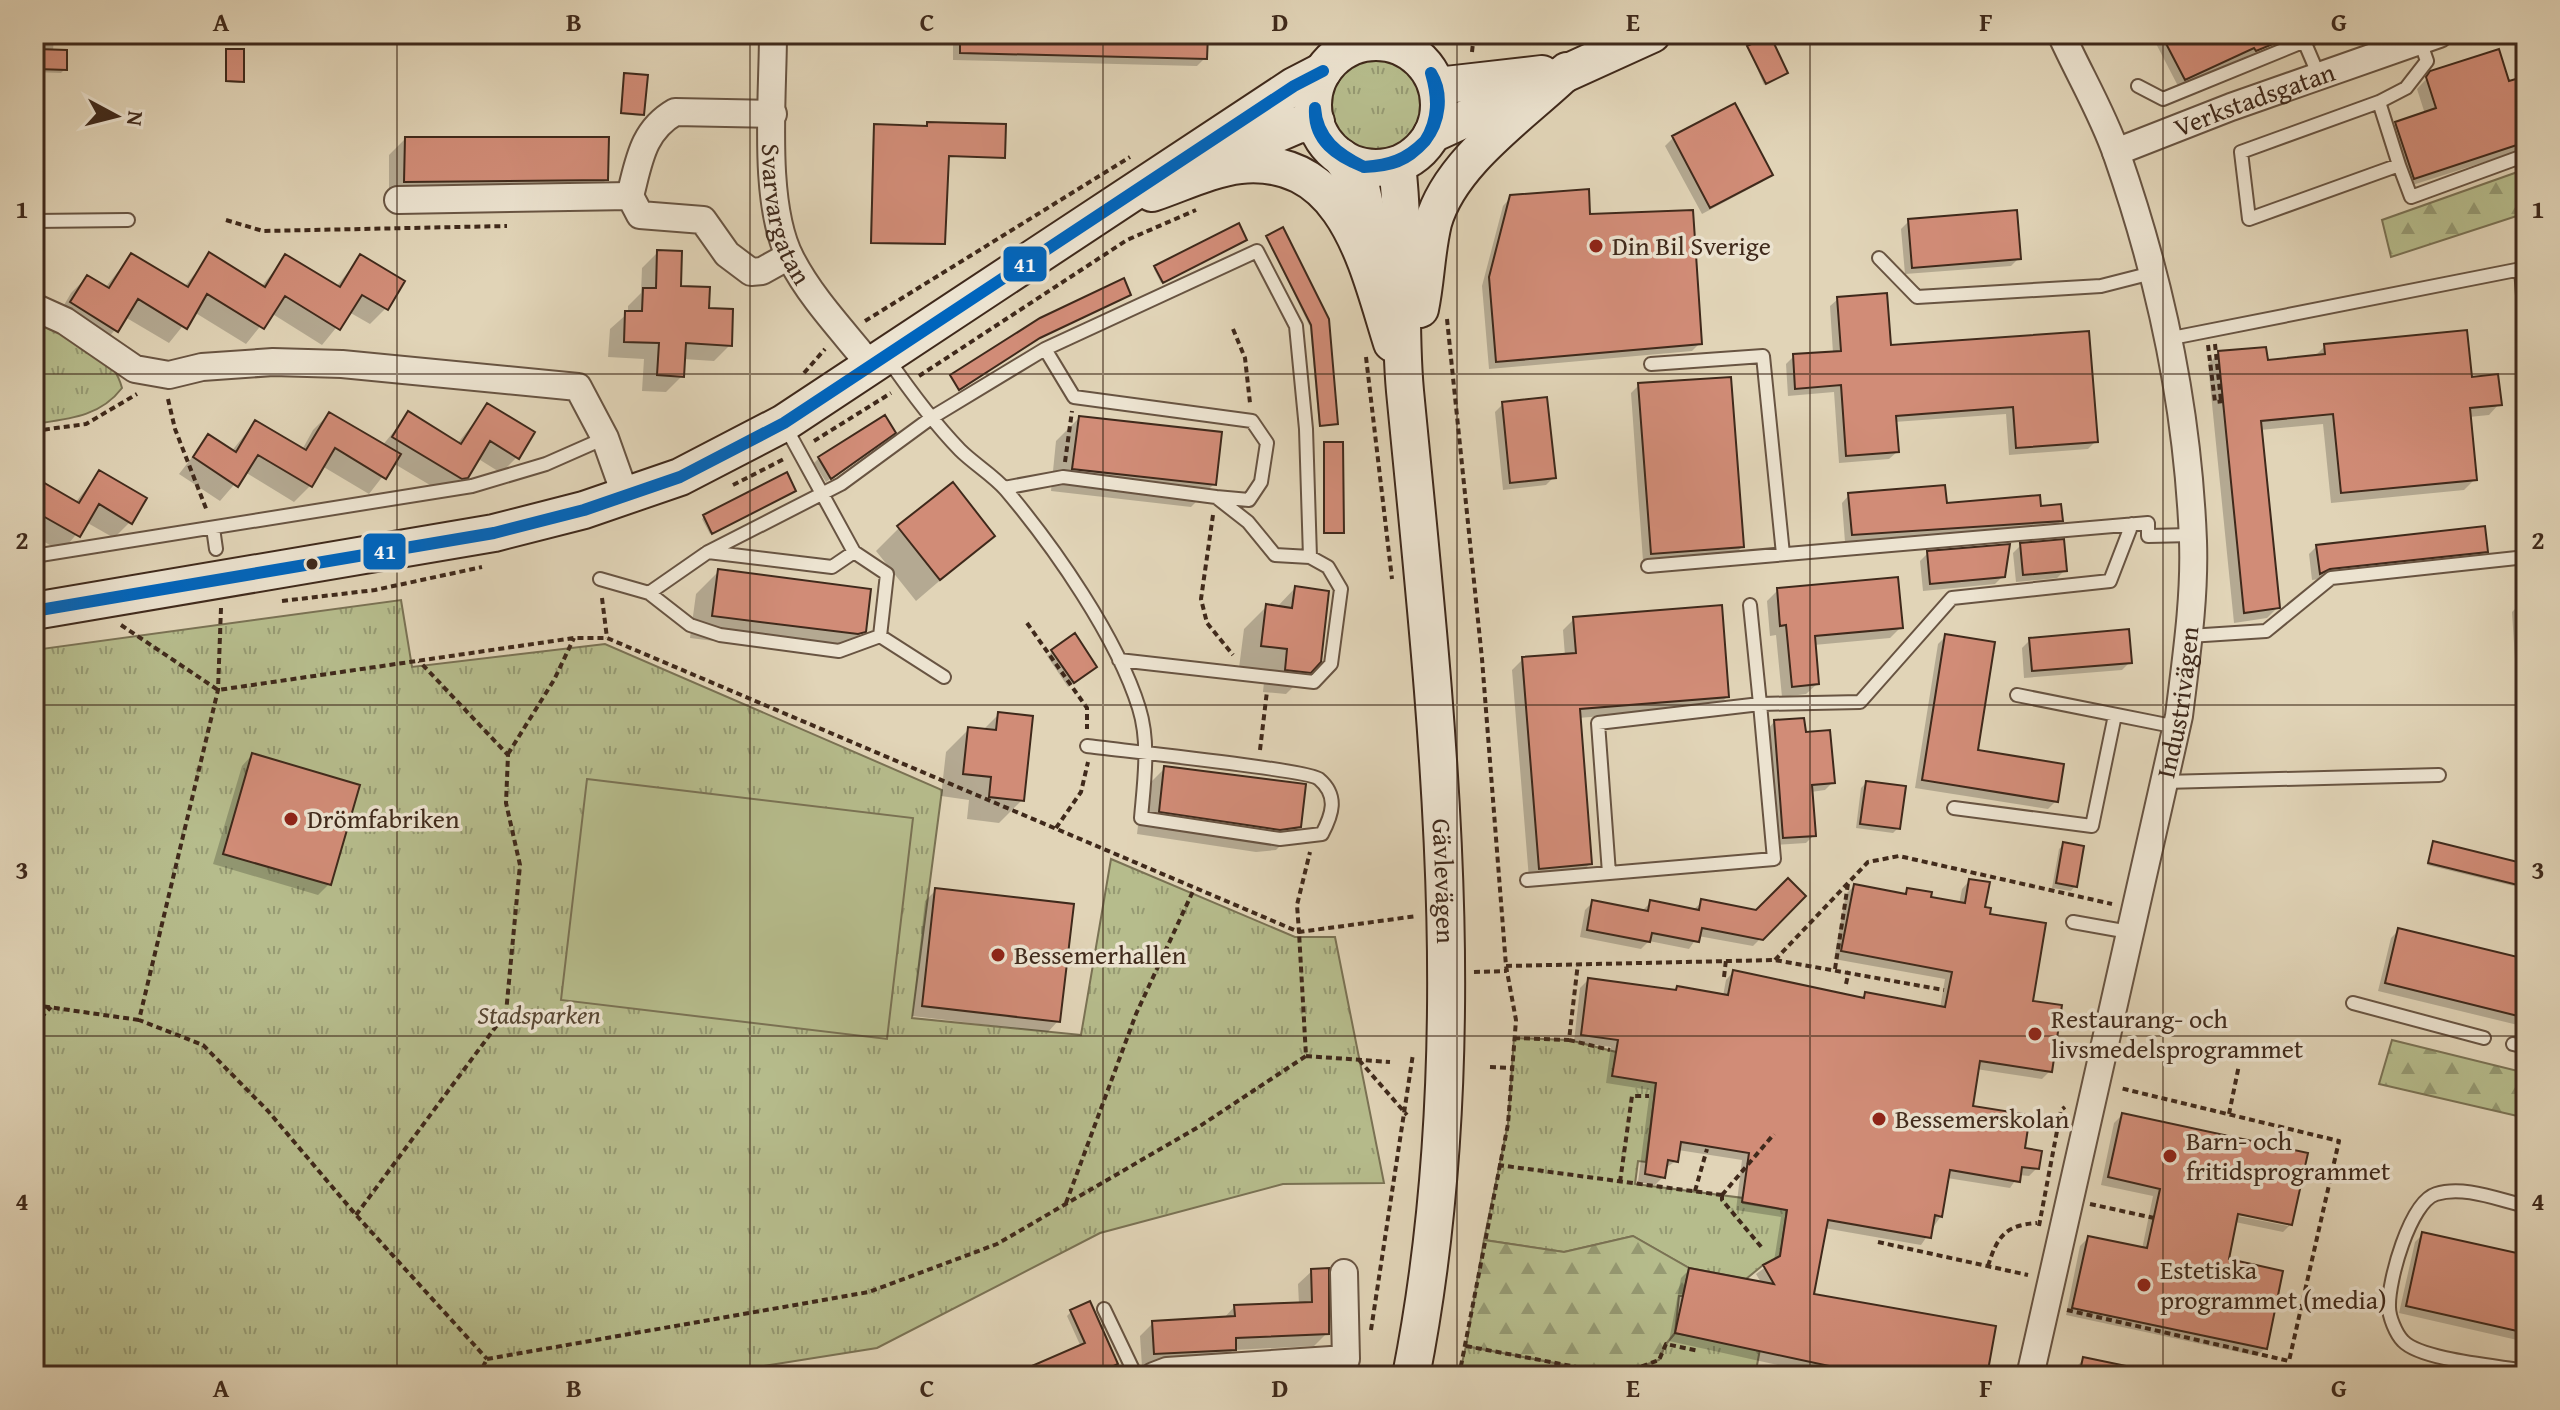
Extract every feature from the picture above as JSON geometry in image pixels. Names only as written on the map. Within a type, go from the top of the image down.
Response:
[{"type":"main road","points":[[1432,134],[1652,34]]},
{"type":"main road","points":[[34,611],[217,564],[494,533],[626,497],[680,477],[784,423],[879,361],[1108,206],[1294,86],[1320,60],[1336,56],[1349,37],[1409,42],[1437,86],[1439,113],[1432,134],[1416,154],[1397,165],[1364,167],[1341,157]]},
{"type":"main road","points":[[1108,206],[1297,125],[1316,122],[1314,98],[1320,60]]},
{"type":"main road","points":[[1437,86],[1567,71]]},
{"type":"main road","points":[[1405,386],[1434,221],[1446,192],[1470,160],[1567,71]]},
{"type":"main road","name":"Gävlevägen","points":[[1316,122],[1328,145],[1341,157],[1361,187],[1405,386]]},
{"type":"main road","points":[[1108,206],[1236,165],[1283,167],[1312,180],[1327,191],[1354,235],[1405,386]]},
{"type":"main road","name":"Gävlevägen","points":[[1397,165],[1405,386],[1439,741],[1449,995],[1437,1210],[1411,1376]]},
{"type":"street","name":"Svarvargatan","points":[[773,34],[774,188],[778,224],[789,256],[805,282],[846,334],[879,361]]},
{"type":"street","name":"Industrivägen","points":[[2030,1376],[2177,727],[2189,636],[2192,535],[2189,464],[2152,273],[2116,152],[2061,34]]},
{"type":"street","name":"Verkstadsgatan","points":[[2116,152],[2430,38]]},
{"type":"street","points":[[773,114],[675,112],[663,120],[644,143],[630,196],[640,215],[703,220],[727,254],[751,272],[762,271],[789,256]]},
{"type":"street","points":[[398,200],[630,196]]},
{"type":"street","points":[[34,307],[65,321],[135,369],[169,375],[202,367],[273,362],[342,364],[578,387],[605,438],[626,497]]},
{"type":"street","points":[[1154,1376],[1167,1371],[1346,1359],[1344,1273]]},
{"type":"lane","points":[[2138,86],[2163,99],[2322,34]]},
{"type":"lane","points":[[2399,165],[2249,219],[2241,152],[2379,102],[2406,88],[2427,61],[2430,38]]},
{"type":"lane","points":[[2304,41],[2319,76]]},
{"type":"lane","points":[[2379,102],[2411,197],[2526,155]]},
{"type":"lane","points":[[34,221],[128,220]]},
{"type":"lane","points":[[649,593],[708,552],[841,484],[931,418],[1045,349],[1257,251],[1296,326],[1306,429],[1310,557]]},
{"type":"lane","points":[[1879,258],[1917,297],[2101,286],[2152,273]]},
{"type":"lane","points":[[2167,339],[2521,269],[2526,335]]},
{"type":"lane","points":[[1004,488],[1063,477],[1249,500],[1261,482],[1267,443],[1252,421],[1074,397],[1045,349]]},
{"type":"lane","points":[[1651,364],[1763,356],[1783,554]]},
{"type":"lane","points":[[879,361],[962,452],[1004,488],[1062,565],[1119,660],[1140,710],[1146,754],[1141,818],[1280,839],[1322,834],[1334,812],[1329,790],[1317,776],[1146,754],[1087,746]]},
{"type":"lane","points":[[784,423],[854,552],[887,574],[880,636]]},
{"type":"lane","points":[[34,556],[472,486],[546,464],[605,438]]},
{"type":"lane","points":[[1119,660],[1314,682],[1331,664],[1341,589],[1328,567],[1310,557],[1275,555],[1248,522],[1216,497]]},
{"type":"lane","points":[[1648,566],[2148,523],[2148,536],[2192,535]]},
{"type":"lane","points":[[1609,873],[1598,723],[1760,704],[1860,702],[1952,598],[2110,581],[2132,524]]},
{"type":"lane","points":[[213,528],[217,564]]},
{"type":"lane","points":[[708,552],[832,567],[854,552]]},
{"type":"lane","points":[[2189,636],[2266,631],[2331,578],[2526,557]]},
{"type":"lane","points":[[600,579],[649,593],[690,625],[720,635],[839,651],[880,636]]},
{"type":"lane","points":[[1527,880],[1774,859],[1750,605]]},
{"type":"lane","points":[[880,636],[944,677]]},
{"type":"lane","points":[[2017,695],[2177,727]]},
{"type":"lane","points":[[1954,808],[2092,826],[2115,715]]},
{"type":"lane","points":[[2164,782],[2439,775]]},
{"type":"lane","points":[[2073,922],[2132,920]]},
{"type":"lane","points":[[2353,1003],[2484,1038]]},
{"type":"lane","points":[[2526,1206],[2454,1190],[2433,1195],[2415,1211],[2407,1228],[2388,1308],[2397,1334],[2413,1348],[2526,1371]]},
{"type":"lane","points":[[1104,1309],[1136,1376]]},
{"type":"path","points":[[1320,60],[1349,37]]},
{"type":"path","points":[[797,380],[846,334],[1136,153]]},
{"type":"path","points":[[226,220],[263,231],[507,226]]},
{"type":"path","points":[[1446,312],[1482,659],[1507,969],[1516,1020],[1508,1124],[1459,1376]]},
{"type":"path","points":[[1233,329],[1245,358],[1252,421]]},
{"type":"path","points":[[2206,331],[2215,402],[2222,401],[2216,354]]},
{"type":"path","points":[[1365,347],[1393,587]]},
{"type":"path","points":[[34,431],[86,424],[169,375]]},
{"type":"path","points":[[169,375],[168,403],[213,528]]},
{"type":"path","points":[[1063,477],[1074,397]]},
{"type":"path","points":[[1216,497],[1201,599],[1207,623],[1226,642],[1243,675]]},
{"type":"path","points":[[139,1020],[218,690],[221,608],[217,564]]},
{"type":"path","points":[[600,579],[607,638]]},
{"type":"path","points":[[1027,623],[1087,708],[1087,780],[1056,829]]},
{"type":"path","points":[[121,625],[218,690],[574,638],[607,638],[1299,932],[1419,915],[1419,930]]},
{"type":"path","points":[[356,1215],[506,1013],[520,865],[506,803],[508,755],[554,680],[574,638]]},
{"type":"path","points":[[419,661],[508,755]]},
{"type":"path","points":[[1257,768],[1268,677]]},
{"type":"path","points":[[1306,1056],[1297,905],[1311,848],[1322,834]]},
{"type":"path","points":[[1775,960],[1868,862],[1899,856],[2132,920]]},
{"type":"path","points":[[1835,969],[1848,883]]},
{"type":"path","points":[[1065,1205],[1136,1014],[1194,889]]},
{"type":"path","points":[[1724,977],[1726,960]]},
{"type":"path","points":[[1471,972],[1578,963],[1775,960],[1944,990]]},
{"type":"path","points":[[1569,1040],[1578,963]]},
{"type":"path","points":[[1846,984],[1849,971]]},
{"type":"path","points":[[34,1005],[139,1020],[203,1045],[268,1111],[356,1215],[487,1359]]},
{"type":"path","points":[[34,1025],[51,1007]]},
{"type":"path","points":[[1514,1038],[1569,1040],[1610,1050]]},
{"type":"path","points":[[1371,1332],[1407,1115],[1414,1049]]},
{"type":"path","points":[[487,1359],[869,1292],[997,1244],[1200,1126],[1306,1056],[1390,1062]]},
{"type":"path","points":[[1359,1060],[1407,1115]]},
{"type":"path","points":[[2229,1114],[2239,1065]]},
{"type":"path","points":[[1490,1067],[1512,1068]]},
{"type":"path","points":[[1878,1242],[1988,1266],[2048,1292],[2289,1361],[2339,1141],[2096,1083]]},
{"type":"path","points":[[1620,1182],[1632,1096],[1649,1096]]},
{"type":"path","points":[[1763,1249],[1722,1200],[1722,1195],[1774,1134]]},
{"type":"path","points":[[1695,1191],[1707,1149]]},
{"type":"path","points":[[1498,1165],[1722,1195]]},
{"type":"path","points":[[2068,1199],[2154,1218]]},
{"type":"path","points":[[1988,1266],[1996,1240],[2020,1224],[2037,1223]]},
{"type":"path","points":[[1466,1346],[1619,1375],[1659,1360],[1666,1344],[1699,1351]]},
{"type":"path","points":[[478,1376],[487,1359]]},
{"type":"green space","points":[[1376,41],[1400,46],[1420,60],[1434,80],[1439,104],[1434,128],[1420,148],[1400,162],[1376,167],[1352,162],[1332,148],[1318,128],[1313,104],[1318,80],[1332,60],[1352,46]]},
{"type":"green space","points":[[2526,169],[2526,213],[2391,257],[2382,220]]},
{"type":"green space","points":[[34,316],[87,344],[109,363],[122,388],[113,398],[82,415],[34,424]]},
{"type":"green space","name":"Stadsparken","points":[[401,600],[412,667],[605,644],[942,790],[912,1018],[1081,1035],[1111,859],[1295,937],[1335,937],[1384,1183],[1283,1184],[1100,1233],[877,1348],[700,1376],[34,1376],[34,650]]},
{"type":"green space","points":[[587,779],[913,818],[887,1039],[561,1000]]},
{"type":"green space","points":[[1514,1038],[1569,1040],[1616,1052],[1656,1083],[1646,1162],[1638,1161],[1635,1184],[1743,1198],[1743,1203],[1787,1210],[1780,1258],[1763,1265],[1746,1279],[1689,1268],[1633,1236],[1564,1252],[1484,1240],[1508,1124]]},
{"type":"green space","points":[[2392,1040],[2526,1073],[2526,1118],[2379,1084]]},
{"type":"green space","points":[[1633,1236],[1689,1268],[1683,1296],[1679,1296],[1675,1333],[1665,1345],[1659,1360],[1617,1375],[1466,1346],[1484,1240],[1564,1252]]},
{"type":"green space","points":[[1675,1333],[1760,1349],[1755,1376],[1710,1376],[1667,1368],[1665,1376],[1459,1376],[1466,1346],[1620,1375],[1660,1359],[1665,1345]]},
{"type":"building","points":[[960,34],[1208,34],[1207,59],[960,53]]},
{"type":"building","points":[[2161,34],[2297,34],[2256,51],[2254,48],[2185,80]]},
{"type":"building","points":[[1770,35],[1788,73],[1766,84],[1747,46]]},
{"type":"building","points":[[37,49],[67,50],[67,70],[37,69]]},
{"type":"building","points":[[226,49],[244,49],[244,82],[226,81]]},
{"type":"building","points":[[2499,49],[2509,81],[2526,76],[2526,142],[2414,179],[2395,122],[2436,108],[2426,77],[2430,71]]},
{"type":"building","points":[[624,73],[648,75],[644,115],[621,113]]},
{"type":"building","points":[[1735,103],[1773,175],[1710,208],[1672,136]]},
{"type":"building","points":[[927,122],[1006,124],[1005,158],[949,156],[945,244],[871,243],[874,124],[927,126]]},
{"type":"building","points":[[405,137],[609,137],[608,180],[404,182]]},
{"type":"building","name":"Din Bil Sverige","points":[[1589,189],[1590,214],[1693,210],[1702,344],[1496,362],[1489,277],[1510,195]]},
{"type":"building","points":[[2017,210],[2021,259],[1912,268],[1908,219]]},
{"type":"building","points":[[1239,223],[1247,240],[1163,283],[1154,266]]},
{"type":"building","points":[[1283,227],[1329,319],[1338,424],[1320,426],[1311,325],[1266,236]]},
{"type":"building","points":[[657,250],[682,251],[681,286],[710,287],[709,308],[733,309],[732,346],[686,343],[684,377],[657,375],[659,343],[624,342],[625,311],[642,311],[643,288],[656,288]]},
{"type":"building","points":[[209,252],[265,287],[285,254],[340,287],[360,254],[405,281],[388,310],[362,295],[340,330],[285,296],[264,329],[207,294],[187,329],[138,299],[118,332],[70,302],[87,275],[109,288],[131,253],[188,287]]},
{"type":"building","points":[[1124,278],[1131,295],[1040,338],[959,390],[950,375],[1040,318]]},
{"type":"building","points":[[1887,293],[1891,345],[2089,331],[2098,442],[2016,448],[2013,407],[1896,416],[1899,452],[1846,456],[1841,385],[1795,389],[1793,354],[1841,351],[1837,297]]},
{"type":"building","points":[[2467,330],[2472,377],[2498,374],[2502,405],[2470,408],[2477,480],[2341,493],[2333,414],[2261,421],[2280,608],[2244,613],[2218,351],[2266,347],[2268,360],[2325,354],[2324,344]]},
{"type":"building","points":[[1731,377],[1744,547],[1651,554],[1638,383]]},
{"type":"building","points":[[1547,397],[1556,478],[1510,483],[1502,402]]},
{"type":"building","points":[[487,403],[535,432],[519,459],[490,441],[468,478],[462,479],[392,437],[408,411],[461,444]]},
{"type":"building","points":[[329,412],[401,454],[386,479],[335,448],[312,487],[258,455],[238,487],[193,457],[208,434],[236,452],[255,420],[306,450]]},
{"type":"building","points":[[885,415],[896,433],[831,479],[818,457]]},
{"type":"building","points":[[1079,416],[1222,432],[1216,485],[1072,469]]},
{"type":"building","points":[[1324,442],[1343,442],[1344,533],[1324,533]]},
{"type":"building","points":[[99,470],[147,498],[132,524],[99,504],[80,537],[34,511],[34,477],[79,503]]},
{"type":"building","points":[[787,472],[796,491],[712,534],[703,515]]},
{"type":"building","points":[[953,482],[995,536],[940,580],[897,526]]},
{"type":"building","points":[[1945,485],[1947,503],[2040,495],[2041,506],[2061,504],[2063,521],[1852,535],[1848,493]]},
{"type":"building","points":[[2485,526],[2488,552],[2330,569],[2320,574],[2316,545]]},
{"type":"building","points":[[2064,539],[2067,571],[2023,575],[2020,543]]},
{"type":"building","points":[[2010,544],[2005,577],[1930,584],[1927,551]]},
{"type":"building","points":[[718,569],[871,589],[866,632],[858,634],[712,616]]},
{"type":"building","points":[[1898,577],[1903,628],[1815,636],[1819,684],[1792,687],[1786,625],[1780,626],[1777,588]]},
{"type":"building","points":[[1295,586],[1329,591],[1321,662],[1311,673],[1285,670],[1287,649],[1261,646],[1266,604],[1292,608]]},
{"type":"building","points":[[1722,605],[1729,697],[1580,709],[1592,864],[1539,869],[1522,657],[1576,653],[1573,617]]},
{"type":"building","points":[[2129,629],[2132,663],[2032,671],[2029,638]]},
{"type":"building","points":[[1075,633],[1097,667],[1074,683],[1051,650]]},
{"type":"building","points":[[1945,634],[1995,642],[1978,750],[2064,764],[2058,802],[1922,780]]},
{"type":"building","points":[[998,712],[1033,716],[1024,801],[989,797],[991,777],[963,774],[968,727],[996,730]]},
{"type":"building","points":[[1804,718],[1806,732],[1830,730],[1835,783],[1812,785],[1816,836],[1783,838],[1774,720]]},
{"type":"building","name":"Drömfabriken","points":[[252,753],[360,785],[331,885],[223,854]]},
{"type":"building","points":[[1164,766],[1306,784],[1301,827],[1280,830],[1159,812]]},
{"type":"building","points":[[1866,781],[1906,786],[1900,829],[1860,824]]},
{"type":"building","points":[[2433,841],[2526,864],[2526,887],[2428,863]]},
{"type":"building","points":[[2063,842],[2084,846],[2077,887],[2056,883]]},
{"type":"building","points":[[1788,878],[1806,896],[1763,940],[1702,928],[1699,942],[1652,933],[1650,942],[1587,930],[1592,900],[1648,911],[1650,900],[1699,910],[1701,899],[1756,910]]},
{"type":"building","name":"Bessemerskolan","points":[[1969,879],[1990,882],[1985,907],[1991,908],[1990,914],[2046,923],[2033,1001],[2062,1005],[2052,1072],[1980,1061],[1973,1106],[2030,1115],[2025,1148],[2042,1151],[2039,1169],[2022,1167],[2020,1182],[1950,1170],[1942,1217],[1935,1215],[1931,1238],[1828,1220],[1814,1294],[1996,1326],[1987,1376],[1832,1376],[1834,1367],[1675,1333],[1689,1268],[1774,1284],[1763,1265],[1780,1256],[1787,1210],[1742,1202],[1749,1153],[1681,1142],[1678,1162],[1668,1160],[1665,1178],[1645,1174],[1656,1083],[1612,1076],[1618,1040],[1581,1035],[1588,978],[1676,990],[1677,986],[1728,995],[1733,970],[1864,998],[1865,992],[1945,1007],[1952,972],[1841,951],[1854,884],[1906,894],[1907,888],[1932,892],[1931,897],[1965,903]]},
{"type":"building","name":"Bessemerhallen","points":[[935,888],[1074,904],[1060,1022],[922,1006]]},
{"type":"building","points":[[2398,928],[2526,959],[2526,1018],[2385,983]]},
{"type":"building","points":[[2122,1113],[2308,1153],[2292,1225],[2238,1214],[2229,1259],[2283,1271],[2267,1349],[2072,1308],[2088,1236],[2147,1248],[2160,1189],[2108,1177]]},
{"type":"building","points":[[2422,1232],[2526,1255],[2526,1333],[2406,1306]]},
{"type":"building","points":[[1329,1268],[1329,1334],[1236,1338],[1236,1350],[1154,1354],[1152,1321],[1235,1316],[1234,1305],[1312,1302],[1311,1269]]},
{"type":"building","points":[[1090,1301],[1118,1364],[1091,1376],[1009,1376],[1085,1343],[1070,1310]]},
{"type":"building","points":[[2083,1357],[2136,1368],[2135,1376],[2079,1376]]},
{"type":"transit line","name":"41","points":[[34,611],[494,533],[584,510],[680,477],[784,423],[1294,86],[1323,71]]},
{"type":"transit line","name":"41","points":[[1425,141],[1436,108],[1431,73]]},
{"type":"transit line","name":"41","points":[[1425,141],[1437,117],[1439,99],[1431,73]]},
{"type":"transit line","name":"41","points":[[1315,108],[1320,128],[1330,144],[1364,167]]},
{"type":"transit line","name":"41","points":[[1315,108],[1318,130],[1329,146],[1364,167]]},
{"type":"transit line","name":"41","points":[[1364,167],[1397,160],[1425,141]]},
{"type":"transit line","name":"41","points":[[1364,167],[1398,162],[1425,141]]},
{"type":"place","name":"Din Bil Sverige","points":[[1596,246]]},
{"type":"place","name":"Drömfabriken","points":[[291,819]]},
{"type":"place","name":"Bessemerhallen","points":[[998,955]]},
{"type":"place","name":"Restaurang- och livsmedelsprogrammet","points":[[2035,1034]]},
{"type":"place","name":"Bessemerskolan","points":[[1879,1119]]},
{"type":"place","name":"Barn- och fritidsprogrammet","points":[[2170,1156]]},
{"type":"place","name":"Estetiska programmet (media)","points":[[2144,1285]]}]
